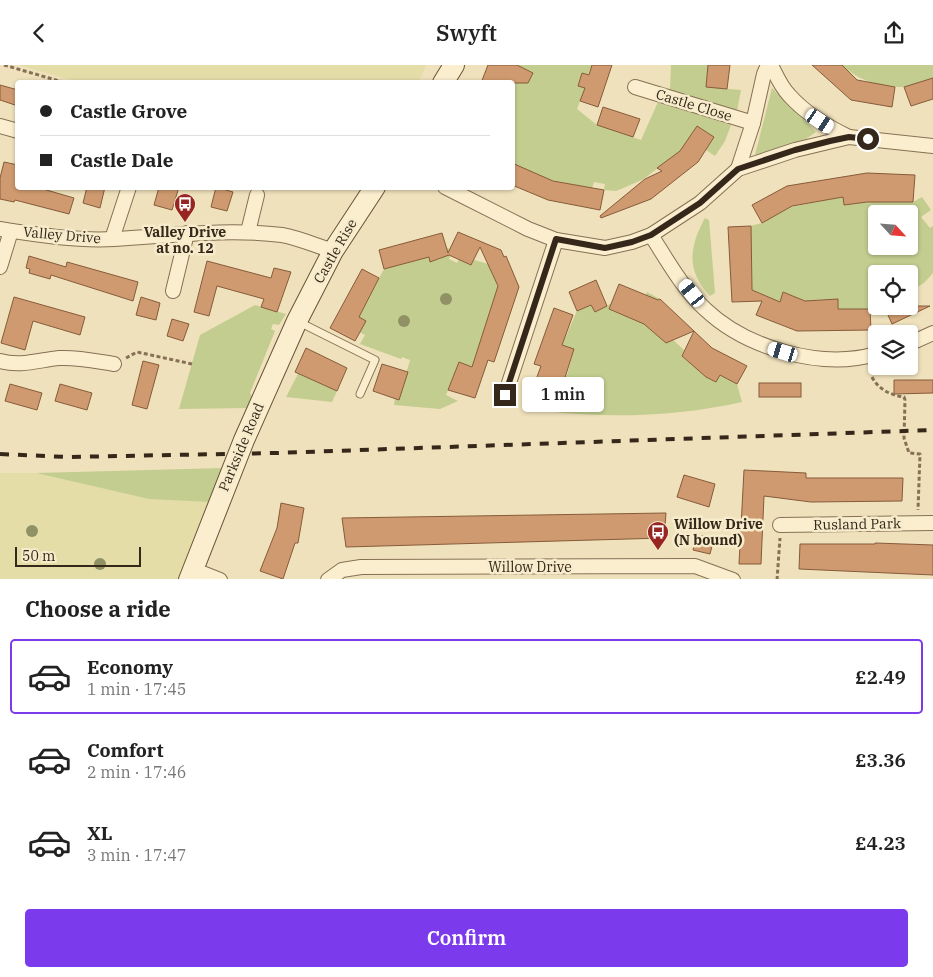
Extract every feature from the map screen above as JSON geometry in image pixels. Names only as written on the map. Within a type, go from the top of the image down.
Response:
[{"type":"street","points":[[445,80],[454,65]]},
{"type":"street","points":[[738,169],[769,65]]},
{"type":"street","points":[[769,65],[788,95],[807,112],[849,137]]},
{"type":"street","name":"Castle Close","points":[[635,87],[753,123]]},
{"type":"street","points":[[0,126],[15,130]]},
{"type":"street","points":[[451,190],[528,229],[556,239],[605,248],[632,242],[651,235],[700,203],[738,169],[795,150],[849,137],[930,142]]},
{"type":"street","name":"Valley Drive","points":[[112,239],[128,190]]},
{"type":"street","name":"Castle Rise","points":[[298,319],[333,251],[373,190]]},
{"type":"street","points":[[248,232],[257,195]]},
{"type":"street","name":"Valley Drive","points":[[0,267],[6,230],[112,239],[187,233],[248,232],[284,235],[333,251]]},
{"type":"street","points":[[173,291],[187,233]]},
{"type":"street","points":[[651,235],[679,278],[704,309],[725,325],[768,347],[798,357],[825,359],[868,355]]},
{"type":"street","points":[[505,395],[556,239]]},
{"type":"street","name":"Parkside Road","points":[[190,574],[240,447],[298,319]]},
{"type":"street","points":[[918,340],[933,333]]},
{"type":"street","points":[[0,361],[12,365],[58,358],[84,358],[114,364]]},
{"type":"street","name":"Rusland Park","points":[[780,525],[933,523]]},
{"type":"street","name":"Willow Drive","points":[[328,579],[342,571],[362,567],[695,566],[733,579]]},
{"type":"street","points":[[190,574],[220,579]]},
{"type":"lane","points":[[298,319],[375,360],[360,394]]},
{"type":"path","points":[[4,65],[56,80]]},
{"type":"path","points":[[114,364],[137,352],[192,364]]},
{"type":"path","points":[[872,377],[875,384],[889,393],[904,397],[905,399],[904,438],[909,453],[920,454],[918,512]]},
{"type":"path","points":[[778,579],[780,525]]},
{"type":"shaded area","points":[[18,65],[426,65],[420,80],[71,80]]},
{"type":"shaded area","points":[[0,473],[36,473],[149,499],[209,502],[189,549],[179,579],[0,579]]},
{"type":"green space","points":[[512,65],[592,65],[588,75],[582,73],[578,85],[585,88],[577,109],[597,125],[641,140],[658,102],[731,125],[725,141],[715,156],[706,150],[714,137],[697,126],[681,151],[642,180],[616,191],[604,190],[605,184],[594,182],[592,188],[550,180],[515,165],[515,80],[512,80]]},
{"type":"green space","points":[[671,65],[708,65],[707,87],[741,90],[737,111],[670,90]]},
{"type":"green space","points":[[842,65],[933,65],[933,78],[915,85],[903,87],[886,86],[862,79]]},
{"type":"green space","points":[[772,88],[816,132],[806,139],[755,155]]},
{"type":"green space","points":[[843,197],[844,205],[868,201],[913,202],[922,197],[931,210],[921,217],[930,228],[933,226],[933,273],[918,287],[918,265],[868,265],[868,309],[838,310],[838,299],[815,300],[814,310],[796,297],[783,292],[780,302],[752,290],[750,226],[762,223],[790,207]]},
{"type":"green space","points":[[705,218],[709,220],[715,293],[710,296],[702,287],[697,277],[692,259],[696,239]]},
{"type":"green space","points":[[446,247],[453,251],[449,259],[457,263],[461,255],[463,256],[462,261],[471,265],[474,260],[488,264],[499,289],[472,367],[459,362],[446,395],[458,401],[440,409],[394,405],[395,399],[399,399],[410,360],[402,357],[401,359],[360,344],[365,335],[359,332],[358,317],[384,269],[428,257],[431,261],[441,259],[440,254]]},
{"type":"green space","points":[[647,292],[660,299],[652,308],[646,325],[666,343],[671,338],[684,350],[682,356],[693,366],[710,371],[707,378],[716,382],[720,375],[737,384],[742,402],[718,407],[644,415],[594,415],[546,411],[547,406],[555,409],[560,396],[552,393],[558,379],[567,375],[574,349],[562,345],[577,311],[591,305],[595,312],[612,303],[615,304],[612,311],[636,320]]},
{"type":"green space","points":[[255,305],[286,314],[279,325],[273,324],[271,329],[275,331],[250,393],[253,398],[249,408],[179,409],[200,335]]},
{"type":"green space","points":[[295,372],[337,391],[332,402],[286,397],[298,374]]},
{"type":"green space","points":[[224,468],[209,502],[149,499],[36,473]]},
{"type":"building","points":[[488,65],[517,65],[533,73],[528,83],[515,83],[515,80],[482,80]]},
{"type":"building","points":[[592,65],[612,65],[598,107],[580,101],[585,88],[578,86],[582,73],[589,75]]},
{"type":"building","points":[[708,65],[730,65],[727,89],[706,87]]},
{"type":"building","points":[[812,65],[842,65],[857,80],[895,87],[892,107],[851,100]]},
{"type":"building","points":[[933,78],[933,99],[911,106],[904,87]]},
{"type":"building","points":[[0,85],[15,89],[15,105],[0,100]]},
{"type":"building","points":[[603,107],[640,119],[633,137],[597,125]]},
{"type":"building","points":[[697,126],[714,137],[698,162],[651,199],[601,218],[600,216],[645,179],[662,171],[657,168],[680,151]]},
{"type":"building","points":[[4,162],[15,164],[15,190],[46,190],[74,198],[69,214],[15,200],[14,202],[0,199],[0,178]]},
{"type":"building","points":[[515,164],[553,181],[604,190],[600,210],[548,200],[515,186]]},
{"type":"building","points":[[867,173],[915,175],[913,202],[867,202],[844,205],[843,197],[792,206],[762,223],[752,205],[787,186]]},
{"type":"building","points":[[86,190],[104,190],[100,208],[83,203]]},
{"type":"building","points":[[158,190],[178,190],[172,210],[154,205]]},
{"type":"building","points":[[215,190],[233,192],[227,211],[211,207]]},
{"type":"building","points":[[751,226],[752,290],[780,302],[783,292],[805,301],[838,299],[838,309],[868,309],[871,325],[868,325],[868,330],[797,331],[756,315],[762,301],[732,302],[728,227]]},
{"type":"building","points":[[458,232],[501,250],[504,257],[506,256],[519,287],[494,362],[488,360],[475,398],[448,390],[459,362],[472,367],[498,286],[480,247],[471,265],[449,255],[430,262],[429,257],[384,269],[379,250],[442,233],[448,253]]},
{"type":"building","points":[[29,256],[66,267],[67,262],[138,282],[133,301],[51,275],[50,279],[29,273],[30,269],[26,268]]},
{"type":"building","points":[[207,261],[271,278],[274,268],[291,272],[277,312],[261,307],[264,299],[217,286],[209,316],[194,312]]},
{"type":"building","points":[[362,269],[379,278],[359,317],[366,321],[355,341],[330,328]]},
{"type":"building","points":[[596,280],[607,306],[595,312],[591,305],[577,311],[569,292]]},
{"type":"building","points":[[619,284],[658,300],[660,299],[694,331],[666,343],[644,324],[609,309]]},
{"type":"building","points":[[14,297],[85,317],[80,335],[33,321],[25,350],[1,343]]},
{"type":"building","points":[[141,297],[160,303],[156,320],[136,315]]},
{"type":"building","points":[[918,306],[930,306],[918,312]]},
{"type":"building","points":[[554,308],[573,315],[562,345],[574,349],[555,409],[547,406],[546,411],[527,404],[541,366],[534,364]]},
{"type":"building","points":[[888,315],[911,315],[892,324]]},
{"type":"building","points":[[172,319],[189,324],[183,341],[167,336]]},
{"type":"building","points":[[694,331],[712,348],[747,366],[737,384],[720,375],[716,382],[706,377],[682,356]]},
{"type":"building","points":[[306,348],[347,368],[337,391],[295,372]]},
{"type":"building","points":[[143,361],[159,365],[147,409],[132,405]]},
{"type":"building","points":[[382,364],[408,372],[399,400],[373,391]]},
{"type":"building","points":[[894,380],[933,380],[933,393],[894,394]]},
{"type":"building","points":[[759,383],[801,383],[801,397],[759,397]]},
{"type":"building","points":[[10,384],[42,393],[37,410],[5,401]]},
{"type":"building","points":[[60,384],[92,393],[87,410],[55,401]]},
{"type":"building","points":[[744,470],[806,473],[806,478],[903,478],[902,501],[811,502],[764,496],[761,564],[739,564]]},
{"type":"building","points":[[684,475],[715,484],[709,507],[677,497]]},
{"type":"building","points":[[281,503],[304,508],[298,543],[295,543],[283,579],[260,571],[277,528]]},
{"type":"building","points":[[666,513],[664,538],[346,547],[342,518]]},
{"type":"building","points":[[697,535],[714,538],[710,554],[693,550]]},
{"type":"building","points":[[875,543],[933,545],[933,575],[799,569],[800,544]]},
{"type":"railway","points":[[0,454],[68,457],[276,453],[933,430]]},
{"type":"place","name":"Valley Drive at no. 12","points":[[185,223]]},
{"type":"place","name":"Willow Drive (N bound)","points":[[658,551]]},
{"type":"route","points":[[505,395],[556,239],[605,248],[632,242],[651,235],[700,203],[738,169],[795,150],[830,141],[849,137],[868,139]]}]
